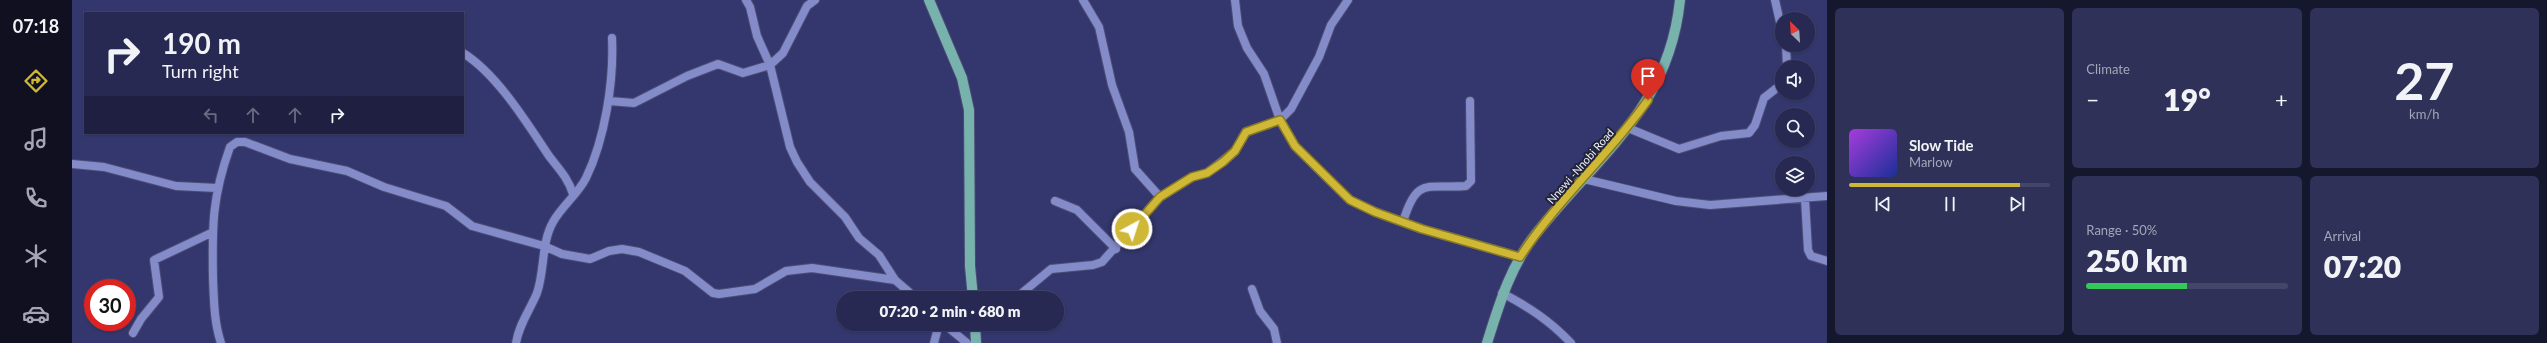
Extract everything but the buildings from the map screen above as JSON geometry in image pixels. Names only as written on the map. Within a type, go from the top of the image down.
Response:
[{"type":"main road","points":[[929,0],[962,78],[969,110],[970,266],[972,291]]},
{"type":"main road","name":"Nnewi -Nnobi Road","points":[[1488,343],[1502,293],[1520,257],[1534,236],[1628,128],[1648,100],[1660,77],[1672,45],[1680,0]]},
{"type":"main road","points":[[975,331],[976,343]]},
{"type":"street","points":[[609,101],[634,103],[687,76],[718,64],[743,73],[770,65],[783,53],[807,6],[815,0]]},
{"type":"street","points":[[1083,0],[1099,27],[1112,85],[1129,132],[1135,169],[1160,197]]},
{"type":"street","points":[[1236,0],[1240,31],[1247,48],[1264,74],[1280,120],[1295,146],[1350,200],[1403,222],[1520,257]]},
{"type":"street","points":[[1024,291],[1051,269],[1093,266],[1102,262],[1160,197],[1192,177],[1207,173],[1216,167],[1235,151],[1246,132],[1280,120],[1291,109],[1306,84],[1319,57],[1331,26],[1348,0]]},
{"type":"street","points":[[1775,0],[1778,12]]},
{"type":"street","points":[[749,2],[757,36],[770,65],[790,147],[797,162],[810,182],[845,217],[859,238],[879,255],[895,280],[908,291]]},
{"type":"street","points":[[516,343],[518,334],[537,292],[544,246],[553,222],[585,179],[590,167],[609,101],[613,65],[612,38]]},
{"type":"street","points":[[464,54],[495,83],[514,106],[565,175],[574,194]]},
{"type":"street","points":[[1628,128],[1679,149],[1720,136],[1748,133],[1755,125],[1764,98],[1775,89]]},
{"type":"street","points":[[1403,222],[1408,205],[1419,190],[1435,185],[1466,186],[1470,181],[1470,101]]},
{"type":"street","points":[[221,343],[214,308],[211,233],[217,188],[230,147],[237,142],[246,142],[290,159],[347,171],[372,183],[446,206],[472,226],[582,258],[590,258],[609,251],[622,249],[659,258],[686,271],[713,293],[719,294],[755,289],[786,271],[798,268],[812,268],[895,280]]},
{"type":"street","points":[[72,164],[123,172],[157,183],[217,188]]},
{"type":"street","points":[[1584,179],[1676,201],[1710,205],[1734,205],[1782,198],[1827,196]]},
{"type":"street","points":[[1805,198],[1808,250],[1811,256],[1827,261]]},
{"type":"street","points":[[1055,201],[1077,210],[1116,248]]},
{"type":"street","points":[[133,333],[140,319],[159,297],[154,260],[211,233]]},
{"type":"street","points":[[1252,289],[1260,311],[1274,329],[1277,343]]},
{"type":"street","points":[[1502,293],[1534,310],[1554,325],[1571,343]]},
{"type":"street","points":[[934,343],[937,331]]},
{"type":"street","points":[[952,331],[967,343]]},
{"type":"route","points":[[1132,229],[1160,197],[1174,190],[1192,177],[1207,173],[1223,162],[1235,151],[1246,132],[1280,120],[1295,146],[1350,200],[1375,212],[1422,229],[1520,257],[1534,236],[1628,128],[1648,100]]}]
